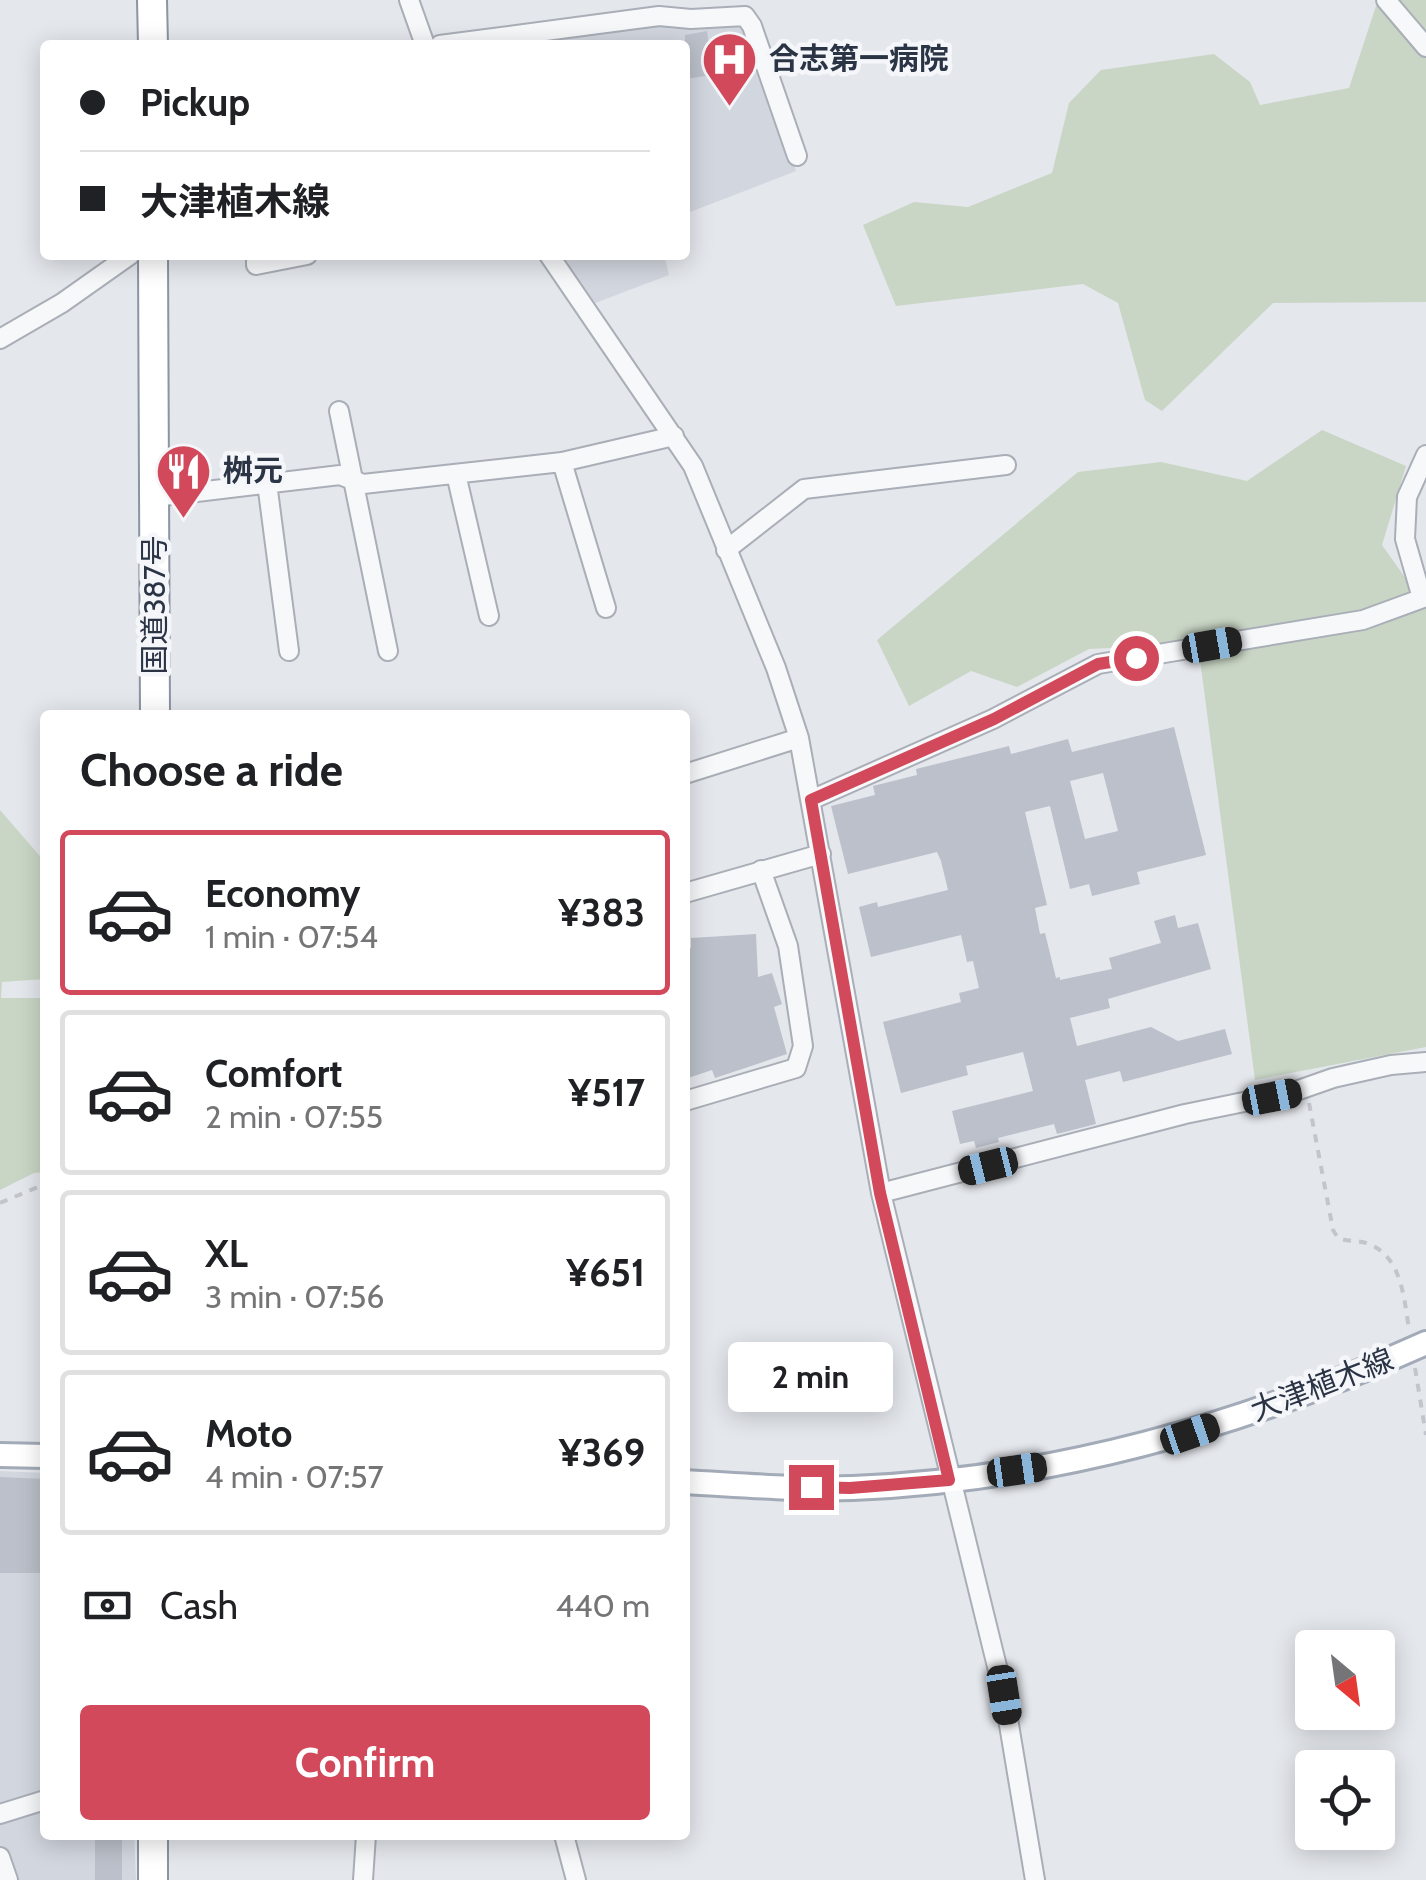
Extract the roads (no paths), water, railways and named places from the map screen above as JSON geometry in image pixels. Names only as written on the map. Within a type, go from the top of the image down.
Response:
[{"type":"highway","points":[[152,0],[153,40]]},
{"type":"highway","name":"国道387号","points":[[153,260],[156,710]]},
{"type":"highway","points":[[152,1840],[153,1880]]},
{"type":"main road","name":"大津植木線","points":[[690,1482],[850,1488],[949,1480],[1117,1453],[1190,1434],[1308,1392],[1419,1346]]},
{"type":"main road","points":[[0,1456],[40,1456]]},
{"type":"street","points":[[409,0],[423,40]]},
{"type":"street","points":[[1386,0],[1426,47]]},
{"type":"street","points":[[478,40],[659,16],[745,16],[752,26],[797,156]]},
{"type":"street","points":[[0,339],[62,303],[123,260]]},
{"type":"street","points":[[256,260],[256,264],[279,260]]},
{"type":"street","points":[[552,260],[693,466],[776,668],[799,738],[880,1193],[1004,1695],[1035,1880]]},
{"type":"street","points":[[339,410],[388,651]]},
{"type":"street","points":[[155,497],[340,474],[363,484],[562,462],[674,436]]},
{"type":"street","points":[[811,800],[994,719],[1098,664],[1363,620],[1424,598],[1405,540],[1407,497],[1426,455]]},
{"type":"street","points":[[562,462],[606,608]]},
{"type":"street","points":[[726,550],[804,488],[1006,465]]},
{"type":"street","points":[[456,474],[489,616]]},
{"type":"street","points":[[267,483],[289,651]]},
{"type":"street","points":[[690,772],[799,738]]},
{"type":"street","points":[[690,891],[821,854]]},
{"type":"street","points":[[690,1100],[796,1068],[803,1046],[788,946],[761,870]]},
{"type":"street","points":[[880,1193],[1185,1114],[1307,1088],[1333,1078],[1426,1062]]},
{"type":"street","points":[[0,1814],[40,1802]]},
{"type":"street","points":[[363,1880],[366,1840]]},
{"type":"street","points":[[565,1840],[576,1880]]},
{"type":"street","points":[[0,1857],[8,1880]]},
{"type":"place","name":"合志第一病院","points":[[730,108]]},
{"type":"place","name":"桝元","points":[[184,520]]}]
